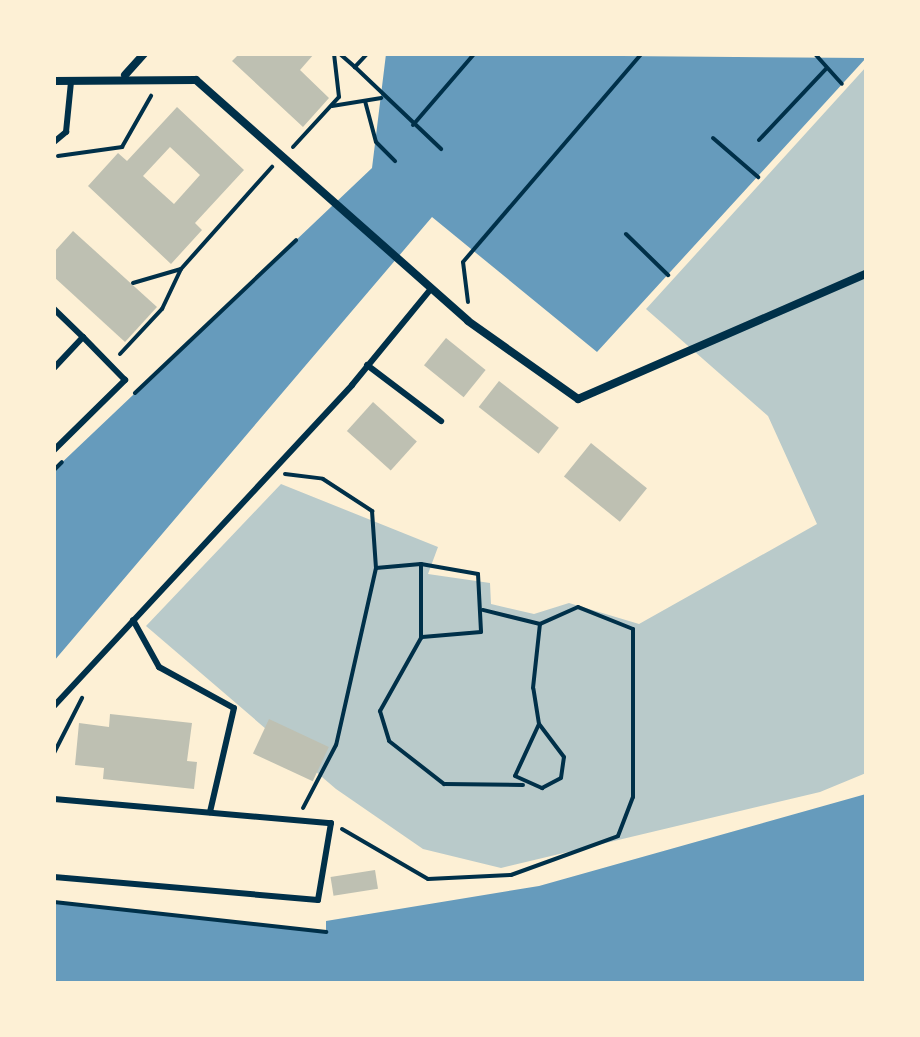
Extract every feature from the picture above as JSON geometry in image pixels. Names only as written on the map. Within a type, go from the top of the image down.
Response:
[{"type":"street","points":[[125,75],[144,54]]},
{"type":"street","points":[[54,81],[71,82],[125,75],[196,80],[281,160],[430,290],[578,399],[866,274]]},
{"type":"lane","points":[[54,142],[66,132],[71,82]]},
{"type":"lane","points":[[54,706],[271,472],[430,290]]},
{"type":"lane","points":[[54,309],[125,380],[54,450]]},
{"type":"lane","points":[[54,368],[83,337]]},
{"type":"lane","points":[[367,365],[441,421]]},
{"type":"lane","points":[[133,620],[159,667],[234,708],[210,812]]},
{"type":"lane","points":[[54,799],[331,823],[318,900],[54,877]]},
{"type":"path","points":[[337,54],[355,67],[381,98],[441,149]]},
{"type":"path","points":[[110,365],[162,309],[181,269],[339,97],[337,54]]},
{"type":"path","points":[[355,67],[367,54]]},
{"type":"path","points":[[413,125],[474,54]]},
{"type":"path","points":[[469,284],[463,262],[641,54]]},
{"type":"path","points":[[815,54],[842,84]]},
{"type":"path","points":[[759,140],[826,69]]},
{"type":"path","points":[[54,157],[122,147],[162,77]]},
{"type":"path","points":[[331,107],[381,98]]},
{"type":"path","points":[[365,101],[376,142],[395,161]]},
{"type":"path","points":[[713,138],[758,177]]},
{"type":"path","points":[[626,234],[668,275]]},
{"type":"path","points":[[123,404],[296,240]]},
{"type":"path","points":[[136,282],[181,269]]},
{"type":"path","points":[[54,470],[66,459]]},
{"type":"path","points":[[271,472],[323,479],[372,511],[376,568],[336,745],[296,820]]},
{"type":"path","points":[[376,568],[421,564],[478,574],[483,610],[481,632],[421,638]]},
{"type":"path","points":[[421,564],[421,638],[380,711],[389,741],[444,784],[542,788],[561,778],[564,757],[539,724],[533,688],[540,624]]},
{"type":"path","points":[[331,823],[428,879],[511,875],[618,836],[633,797],[633,629],[578,607],[540,624],[483,610]]},
{"type":"path","points":[[54,753],[75,718],[82,676]]},
{"type":"path","points":[[523,785],[515,776],[519,761],[539,724]]},
{"type":"path","points":[[54,902],[326,932]]},
{"type":"shaded area","points":[[866,67],[866,773],[820,792],[501,868],[423,849],[336,789],[146,626],[281,484],[438,547],[428,574],[490,583],[491,604],[534,614],[569,603],[639,624],[817,524],[768,416],[646,309]]},
{"type":"water","points":[[386,54],[866,58],[597,352],[432,217],[54,661],[54,470],[372,168]]},
{"type":"water","points":[[866,794],[866,983],[54,983],[54,902],[326,931],[326,921],[539,886]]},
{"type":"building","points":[[239,54],[314,54],[300,70],[329,98],[303,127],[232,61]]},
{"type":"building","points":[[177,107],[244,170],[195,223],[202,230],[171,264],[88,186],[118,153],[127,161]],"holes":[[[170,147],[200,175],[174,204],[143,176]]]},
{"type":"building","points":[[73,231],[157,307],[125,342],[54,277],[54,252]]},
{"type":"building","points":[[446,338],[486,370],[464,397],[424,365]]},
{"type":"building","points":[[499,381],[559,428],[539,454],[479,407]]},
{"type":"building","points":[[373,402],[417,441],[391,470],[347,431]]},
{"type":"building","points":[[591,443],[647,488],[620,522],[564,476]]},
{"type":"building","points":[[110,714],[192,723],[187,761],[197,762],[194,789],[103,779],[104,768],[75,765],[79,723],[109,727]]},
{"type":"building","points":[[269,719],[329,747],[313,781],[253,753]]},
{"type":"building","points":[[375,870],[378,889],[334,896],[331,877]]}]
